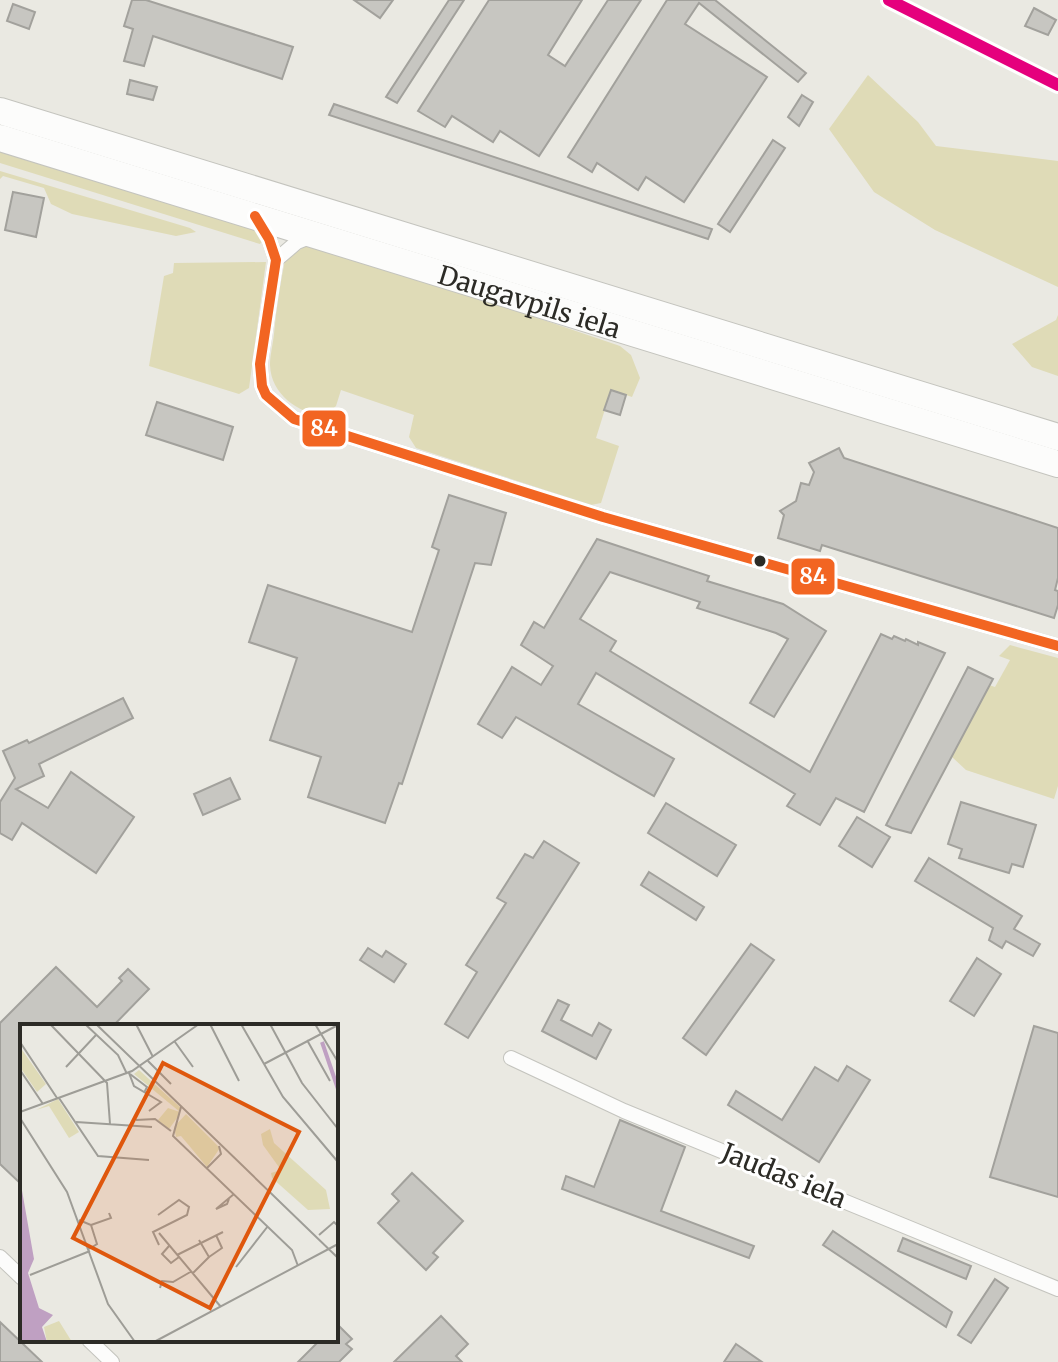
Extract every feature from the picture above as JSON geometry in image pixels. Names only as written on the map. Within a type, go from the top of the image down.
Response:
[{"type":"highway","name":"Daugavpils iela","points":[[0,111],[1058,437]]},
{"type":"highway","name":"Daugavpils iela","points":[[0,138],[1058,464]]},
{"type":"street","points":[[255,216],[269,239],[276,260],[267,306],[260,376],[266,395],[294,419],[603,517],[1058,646]]},
{"type":"street","points":[[276,260],[297,242],[315,235]]},
{"type":"street","name":"Jaudas iela","points":[[511,1058],[624,1111],[1058,1289]]},
{"type":"street","points":[[0,1257],[20,1276]]},
{"type":"street","points":[[91,1342],[112,1362]]},
{"type":"shaded area","points":[[868,75],[918,122],[936,146],[1058,161],[1058,287],[935,230],[874,192],[829,129]]},
{"type":"shaded area","points":[[0,146],[255,230],[262,241],[260,244],[0,163]]},
{"type":"shaded area","points":[[0,171],[196,232],[176,236],[72,214],[51,204],[44,188],[3,176],[0,179]]},
{"type":"shaded area","points":[[322,244],[477,293],[526,314],[620,346],[631,355],[640,378],[632,397],[611,390],[596,438],[619,446],[601,503],[591,505],[416,448],[409,437],[414,415],[341,390],[336,406],[324,417],[305,411],[288,400],[275,385],[270,365],[285,260],[304,247]]},
{"type":"shaded area","points":[[266,262],[249,388],[239,394],[149,366],[164,276],[173,273],[174,263]]},
{"type":"shaded area","points":[[1058,315],[1058,376],[1032,367],[1012,344],[1056,320]]},
{"type":"shaded area","points":[[1010,645],[1058,658],[1058,786],[1054,799],[966,770],[952,757],[989,685],[995,687],[1010,660],[999,656]]},
{"type":"building","points":[[132,0],[146,0],[293,47],[282,79],[153,36],[144,66],[124,61],[133,29],[124,26]]},
{"type":"building","points":[[354,0],[393,0],[380,18]]},
{"type":"building","points":[[449,0],[464,0],[397,103],[386,97]]},
{"type":"building","points":[[489,0],[582,0],[548,55],[565,66],[608,0],[641,0],[539,156],[500,131],[493,142],[452,116],[445,127],[418,111]]},
{"type":"building","points":[[667,0],[715,0],[806,73],[798,82],[699,3],[685,24],[767,77],[684,202],[646,177],[638,190],[597,163],[592,172],[568,157]]},
{"type":"building","points":[[13,4],[35,12],[29,29],[7,21]]},
{"type":"building","points":[[1034,8],[1056,20],[1048,35],[1025,26]]},
{"type":"building","points":[[130,80],[157,87],[153,100],[127,94]]},
{"type":"building","points":[[802,95],[813,102],[799,126],[788,117]]},
{"type":"building","points":[[334,104],[712,229],[708,239],[329,115]]},
{"type":"building","points":[[773,140],[785,148],[730,232],[718,224]]},
{"type":"building","points":[[13,192],[44,198],[36,237],[5,230]]},
{"type":"building","points":[[611,390],[626,395],[620,415],[604,410]]},
{"type":"building","points":[[157,402],[233,427],[223,460],[146,435]]},
{"type":"building","points":[[839,448],[844,458],[1058,528],[1058,578],[1055,590],[1058,591],[1058,605],[1054,618],[822,545],[820,551],[778,538],[784,515],[780,511],[796,501],[801,483],[809,485],[814,472],[809,463]]},
{"type":"building","points":[[449,495],[506,513],[491,565],[475,563],[402,784],[399,783],[385,823],[308,797],[321,757],[270,740],[297,658],[249,642],[268,585],[412,632],[439,550],[432,547]]},
{"type":"building","points":[[597,539],[709,576],[707,581],[783,604],[826,631],[774,717],[750,703],[788,639],[697,608],[700,602],[610,572],[580,619],[616,641],[610,651],[810,772],[881,634],[918,645],[918,642],[945,653],[864,812],[836,798],[820,825],[787,806],[795,794],[596,673],[578,704],[674,759],[654,796],[516,717],[502,738],[478,724],[512,667],[541,685],[553,666],[521,645],[534,622],[544,628]]},
{"type":"building","points":[[968,667],[993,679],[911,833],[892,828],[886,825]]},
{"type":"building","points":[[123,698],[133,718],[39,764],[44,776],[16,789],[48,808],[71,772],[134,817],[96,873],[22,823],[12,840],[0,833],[0,802],[15,778],[3,751],[27,740],[29,743]]},
{"type":"building","points":[[230,778],[240,799],[203,815],[194,794]]},
{"type":"building","points":[[961,802],[1036,825],[1023,867],[1012,864],[1009,873],[959,858],[962,849],[948,844]]},
{"type":"building","points":[[666,803],[736,845],[717,876],[648,833]]},
{"type":"building","points":[[857,817],[890,837],[872,867],[839,846]]},
{"type":"building","points":[[544,841],[579,863],[468,1038],[445,1024],[477,972],[466,965],[506,903],[497,898],[525,854],[533,858]]},
{"type":"building","points":[[929,858],[1022,916],[1014,929],[1040,944],[1033,956],[1006,941],[1002,948],[989,940],[993,928],[915,881]]},
{"type":"building","points":[[649,872],[704,907],[696,920],[641,885]]},
{"type":"building","points":[[751,944],[774,960],[706,1055],[683,1038]]},
{"type":"building","points":[[368,948],[382,957],[386,951],[406,964],[394,982],[360,960]]},
{"type":"building","points":[[977,958],[1001,974],[974,1016],[950,1001]]},
{"type":"building","points":[[56,967],[97,1007],[122,981],[119,978],[128,969],[149,989],[115,1024],[20,1024],[20,1183],[0,1164],[0,1023]]},
{"type":"building","points":[[558,1000],[569,1005],[561,1020],[592,1036],[599,1023],[611,1030],[596,1059],[542,1031]]},
{"type":"building","points":[[1034,1026],[1058,1033],[1058,1197],[990,1177]]},
{"type":"building","points":[[847,1066],[870,1080],[819,1162],[728,1105],[736,1091],[782,1120],[815,1067],[838,1081]]},
{"type":"building","points":[[620,1120],[685,1147],[661,1211],[754,1246],[749,1258],[562,1189],[566,1176],[594,1187]]},
{"type":"building","points":[[412,1173],[463,1221],[433,1253],[438,1257],[426,1270],[378,1223],[399,1201],[392,1194]]},
{"type":"building","points":[[833,1231],[952,1312],[946,1327],[823,1245]]},
{"type":"building","points":[[903,1238],[971,1266],[966,1279],[898,1251]]},
{"type":"building","points":[[995,1279],[1008,1288],[971,1343],[958,1335]]},
{"type":"building","points":[[441,1316],[468,1344],[456,1356],[462,1362],[394,1362]]},
{"type":"building","points":[[0,1322],[42,1362],[0,1362]]},
{"type":"building","points":[[338,1325],[352,1339],[346,1344],[352,1349],[339,1362],[298,1362],[318,1342],[338,1342]]},
{"type":"building","points":[[736,1344],[762,1362],[724,1362]]},
{"type":"transit line","points":[[889,0],[1058,85]]},
{"type":"transit line","name":"84","points":[[255,216],[269,239],[276,260],[260,364],[262,386],[266,395],[294,419],[603,517],[1058,646]]}]
